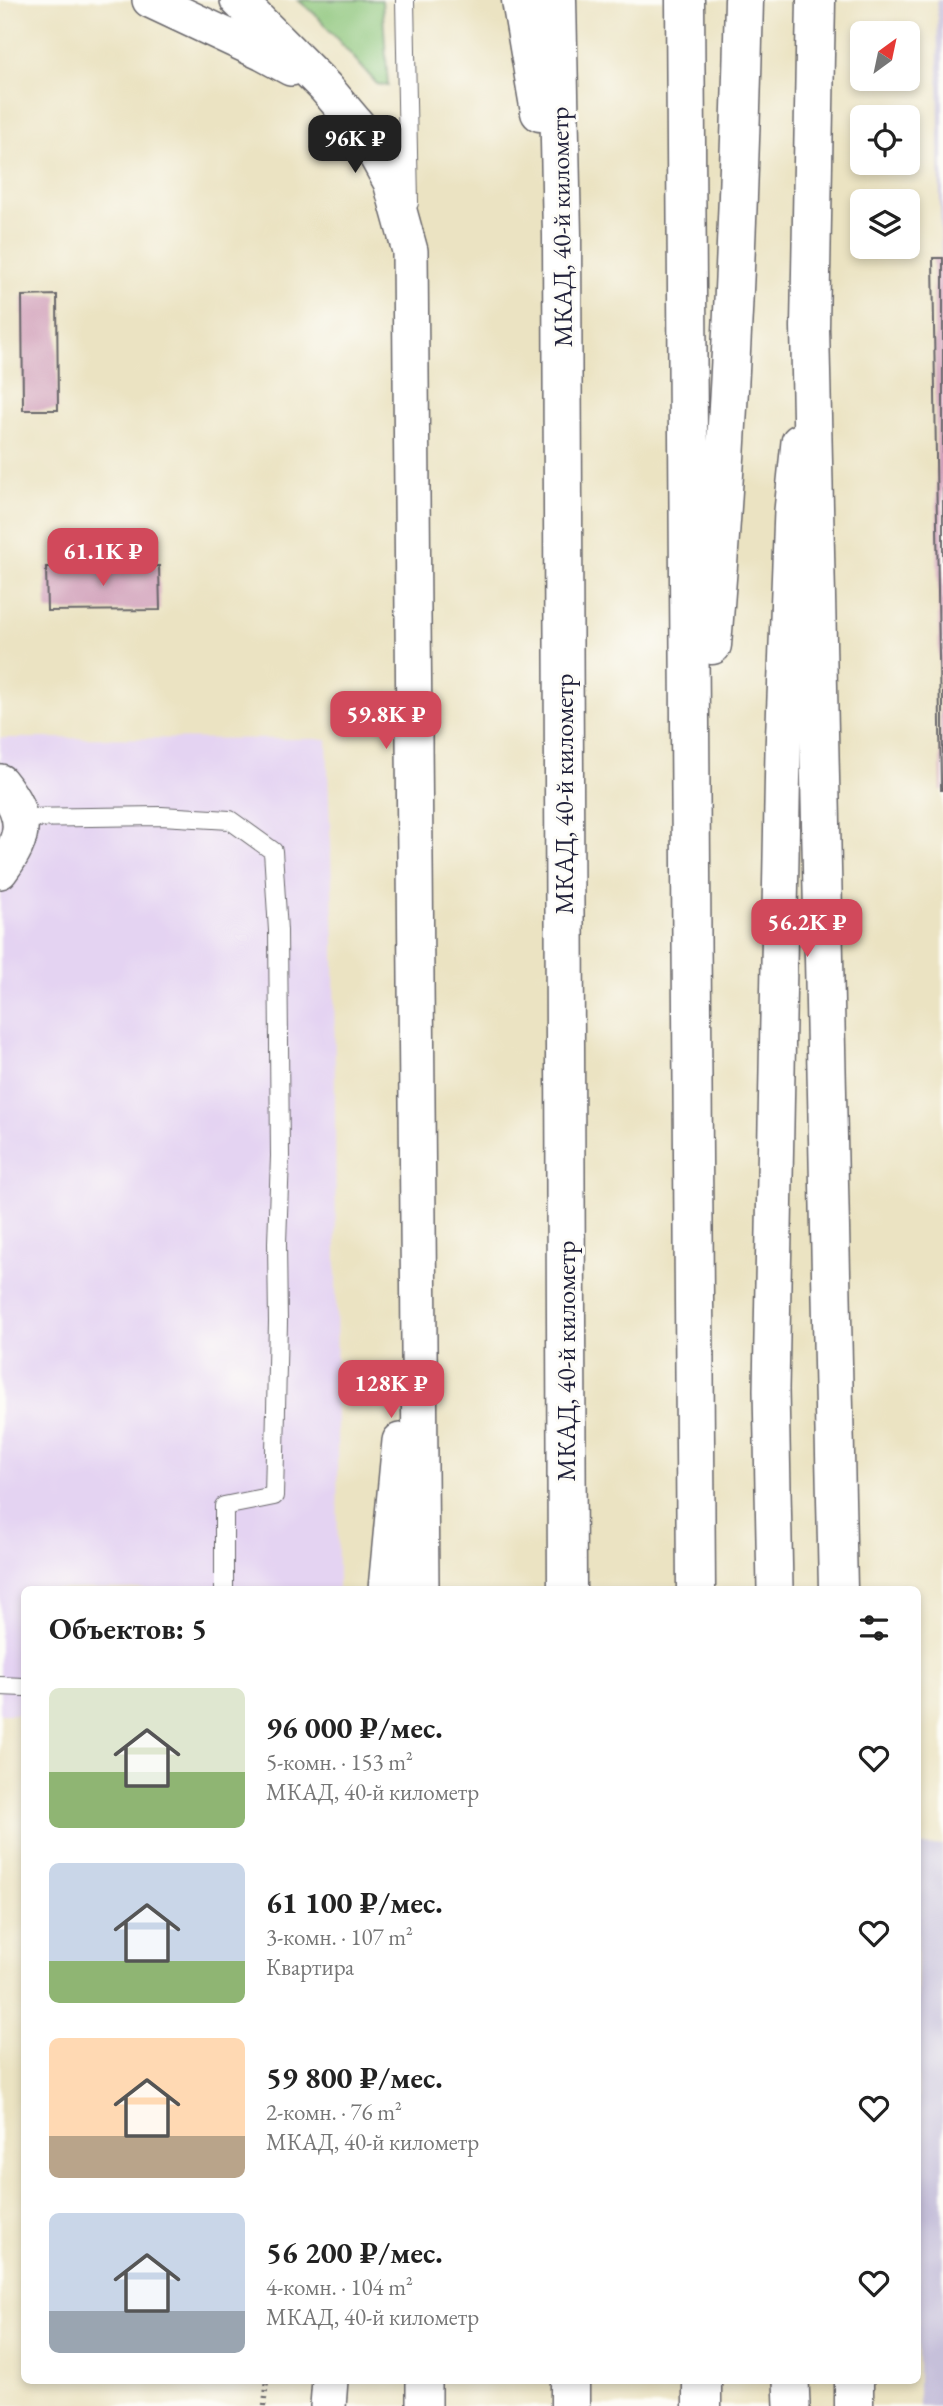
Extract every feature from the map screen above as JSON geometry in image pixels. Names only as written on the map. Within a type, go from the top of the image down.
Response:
[{"type":"main road","points":[[521,0],[562,235]]},
{"type":"main road","name":"МКАД, 40-й километр","points":[[557,0],[562,235],[567,1586]]},
{"type":"main road","points":[[685,0],[696,1586]]},
{"type":"main road","points":[[692,909],[725,482],[744,0]]},
{"type":"main road","points":[[816,0],[810,327],[838,1586]]},
{"type":"main road","points":[[570,2384],[570,2406]]},
{"type":"main road","points":[[702,2384],[702,2406]]},
{"type":"main road","points":[[854,2384],[854,2406]]},
{"type":"street","points":[[150,0],[263,52],[325,87]]},
{"type":"street","points":[[238,0],[325,87],[364,132],[391,182],[410,251],[421,1586]]},
{"type":"street","points":[[775,1586],[771,1390],[783,738],[792,511],[810,327]]},
{"type":"street","points":[[0,782],[14,799],[20,818],[16,850],[0,871]]},
{"type":"street","points":[[386,1586],[418,1250]]},
{"type":"street","points":[[328,2406],[330,2384]]},
{"type":"street","points":[[424,2384],[424,2406]]},
{"type":"street","points":[[792,2384],[792,2406]]},
{"type":"lane","points":[[405,0],[410,251]]},
{"type":"lane","points":[[20,818],[161,816],[230,820],[273,851],[278,931],[280,1156],[274,1496],[224,1506],[224,1586]]},
{"type":"lane","points":[[0,1686],[21,1687]]},
{"type":"path","points":[[264,2406],[267,2384]]},
{"type":"shaded area","points":[[937,0],[943,0],[943,394]]},
{"type":"shaded area","points":[[0,738],[327,739],[334,943],[338,1586],[21,1586],[21,1714],[0,1714]]},
{"type":"shaded area","points":[[943,1845],[943,2406],[918,2406],[918,2384],[921,2384],[921,1846]]},
{"type":"green space","points":[[298,0],[382,0],[388,86],[377,84],[316,15]]},
{"type":"building","points":[[933,258],[943,258],[943,790],[941,790]]},
{"type":"building","points":[[57,295],[58,410],[23,410],[22,296]]},
{"type":"building","points":[[159,566],[160,610],[47,611],[46,567]]}]
